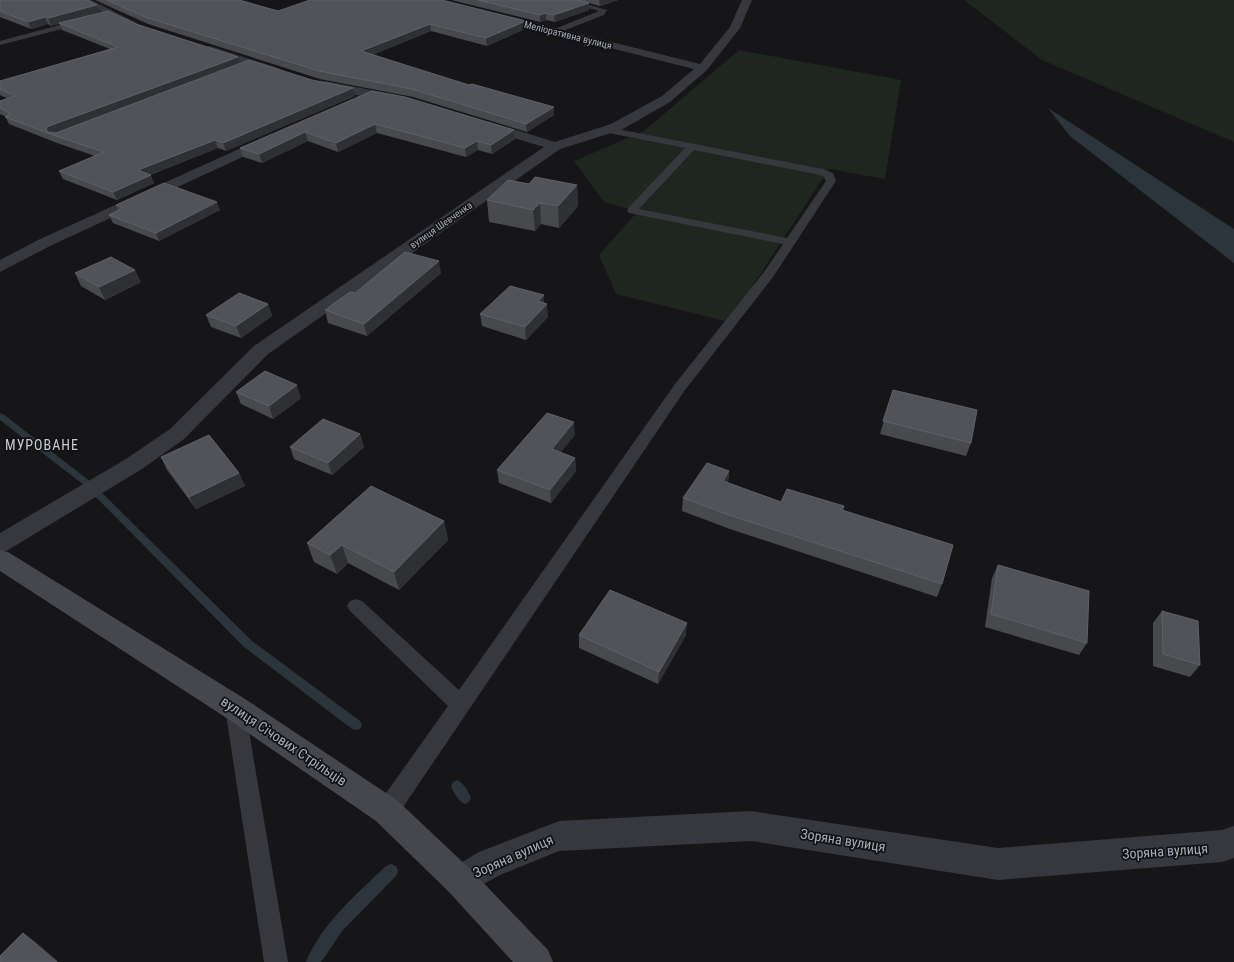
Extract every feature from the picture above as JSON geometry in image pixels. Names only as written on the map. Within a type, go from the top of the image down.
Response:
[{"type":"street","points":[[82,0],[143,27]]},
{"type":"street","name":"вулиця Шевченка","points":[[0,544],[134,464],[178,434],[261,350],[555,146],[616,127],[666,99],[703,68],[735,28],[747,0]]},
{"type":"street","name":"Меліоративна вулиця","points":[[490,15],[703,68]]},
{"type":"street","points":[[196,45],[282,72]]},
{"type":"street","points":[[310,81],[409,102]]},
{"type":"street","points":[[350,104],[372,94]]},
{"type":"street","points":[[475,122],[555,146]]},
{"type":"street","points":[[0,267],[51,239],[284,133]]},
{"type":"street","name":"вулиця Січових Стрільців","points":[[0,559],[235,708],[387,811],[460,881],[536,962]]},
{"type":"street","name":"Зоряна вулиця","points":[[460,881],[490,863],[559,836],[693,828],[751,826],[998,864],[1222,846],[1234,842]]},
{"type":"lane","points":[[555,32],[601,13],[603,10],[564,0]]},
{"type":"lane","points":[[0,43],[110,13]]},
{"type":"lane","points":[[239,69],[254,63]]},
{"type":"lane","points":[[387,811],[680,387],[769,274],[831,181],[829,175],[823,172],[606,130]]},
{"type":"lane","points":[[691,147],[632,208],[633,210],[790,242]]},
{"type":"lane","points":[[356,606],[460,705]]},
{"type":"lane","points":[[235,708],[276,962]]},
{"type":"shaded area","points":[[964,0],[1234,0],[1234,142],[1042,60]]},
{"type":"shaded area","points":[[739,50],[901,80],[885,179],[829,169],[729,322],[616,294],[599,255],[638,211],[604,202],[574,161],[644,131]]},
{"type":"shaded area","points":[[1048,108],[1234,229],[1234,263],[1070,136]]},
{"type":"building","points":[[0,0],[87,0],[97,5],[28,22],[0,11]]},
{"type":"building","points":[[107,0],[239,0],[278,11],[310,0],[442,0],[526,21],[486,38],[430,24],[361,51],[469,85],[472,84],[554,107],[526,124],[412,89],[319,71],[145,17]]},
{"type":"building","points":[[478,0],[579,0],[589,3],[554,15],[546,13],[540,15]]},
{"type":"building","points":[[108,11],[136,24],[238,57],[49,126],[46,129],[48,132],[56,133],[249,60],[312,80],[353,88],[223,143],[215,140],[138,170],[151,175],[113,192],[59,171],[104,152],[5,117],[11,114],[0,108],[0,101],[15,96],[0,89],[0,81],[118,47],[59,23]]},
{"type":"building","points":[[372,91],[405,97],[514,130],[491,145],[477,141],[465,148],[375,124],[336,143],[305,132],[259,154],[240,148]]},
{"type":"building","points":[[535,177],[577,185],[558,206],[540,203],[533,210],[487,200],[508,180],[529,184]]},
{"type":"building","points":[[164,183],[217,202],[156,233],[109,215],[123,208],[116,205]]},
{"type":"building","points":[[405,252],[439,261],[364,324],[325,310],[350,292],[355,293]]},
{"type":"building","points":[[111,257],[135,270],[99,287],[75,273]]},
{"type":"building","points":[[510,286],[544,295],[538,301],[547,304],[525,327],[480,314]]},
{"type":"building","points":[[239,293],[268,304],[236,326],[206,315]]},
{"type":"building","points":[[265,371],[297,385],[269,406],[236,392]]},
{"type":"building","points":[[893,390],[977,410],[971,443],[883,421]]},
{"type":"building","points":[[547,413],[574,422],[552,449],[575,458],[550,490],[497,470]]},
{"type":"building","points":[[323,419],[360,434],[328,463],[290,447]]},
{"type":"building","points":[[209,435],[239,473],[189,497],[161,457]]},
{"type":"building","points":[[707,463],[729,471],[723,481],[781,502],[787,489],[844,506],[842,510],[953,545],[942,584],[732,516],[683,498]]},
{"type":"building","points":[[371,486],[444,521],[394,572],[342,545],[330,555],[307,543]]},
{"type":"building","points":[[998,565],[1089,591],[1087,643],[991,614]]},
{"type":"building","points":[[610,590],[687,623],[659,672],[579,635]]},
{"type":"building","points":[[1162,611],[1198,621],[1200,665],[1163,654]]},
{"type":"building","points":[[23,933],[57,962],[0,962],[0,956]]},
{"type":"waterway","points":[[0,416],[88,484],[248,644],[356,725]]},
{"type":"waterway","points":[[457,786],[465,798]]},
{"type":"waterway","points":[[313,962],[320,949],[338,925],[391,871]]},
{"type":"district","name":"МУРОВАНЕ","points":[[42,445]]}]
